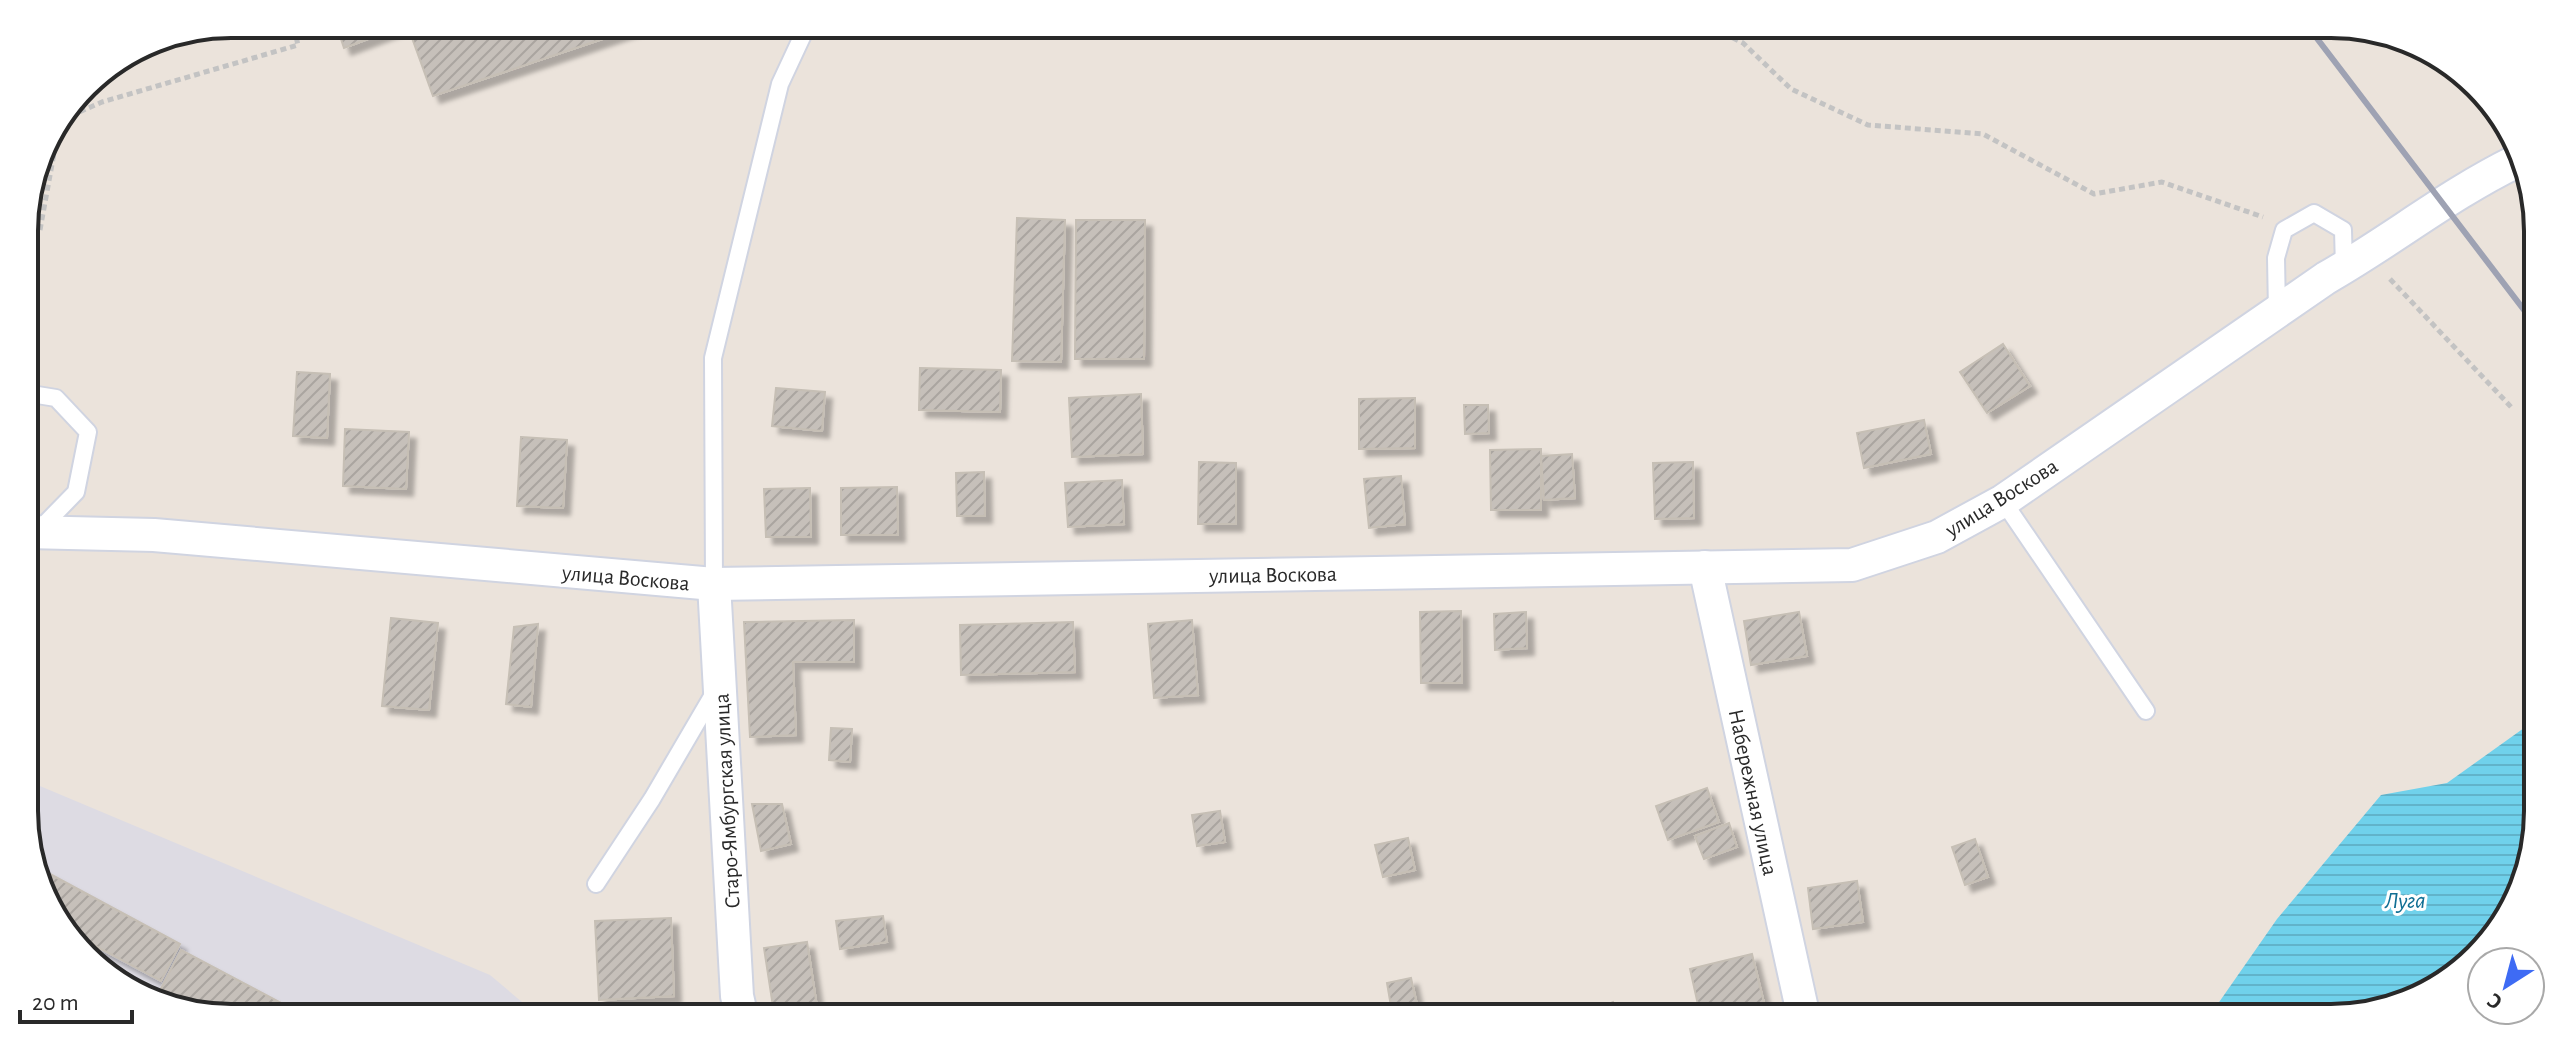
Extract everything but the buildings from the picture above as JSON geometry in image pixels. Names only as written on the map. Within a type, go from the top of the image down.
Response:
[{"type":"street","name":"улица Воскова","points":[[38,532],[154,535],[714,584],[1852,565],[1937,537],[2003,501],[2277,312],[2482,178],[2512,164]]},
{"type":"street","name":"Набережная улица","points":[[1705,567],[1801,1004]]},
{"type":"street","name":"Старо-Ямбургская улица","points":[[714,584],[739,1004]]},
{"type":"lane","points":[[714,584],[713,358],[780,84],[801,38]]},
{"type":"lane","points":[[2277,312],[2276,258],[2284,230],[2314,213],[2343,230],[2355,262]]},
{"type":"lane","points":[[38,395],[56,398],[88,432],[76,492],[38,527]]},
{"type":"lane","points":[[2003,501],[2146,711]]},
{"type":"lane","points":[[596,884],[652,799],[719,685]]},
{"type":"path","points":[[80,112],[102,102],[298,45],[296,38]]},
{"type":"path","points":[[1733,38],[1743,43],[1791,89],[1868,125],[1983,134],[2094,194],[2162,182],[2258,214],[2284,230]]},
{"type":"path","points":[[40,230],[54,156]]},
{"type":"path","points":[[2355,262],[2513,409]]},
{"type":"shaded area","points":[[38,785],[490,975],[524,1004],[231,1004],[169,994],[146,984],[104,956],[71,918],[48,873],[38,823]]},
{"type":"water","name":"Луга","points":[[2524,728],[2524,811],[2520,848],[2504,896],[2484,928],[2448,964],[2405,989],[2381,997],[2343,1004],[2218,1004],[2277,919],[2381,795],[2447,783]]},
{"type":"railway","points":[[2317,38],[2524,310]]}]
